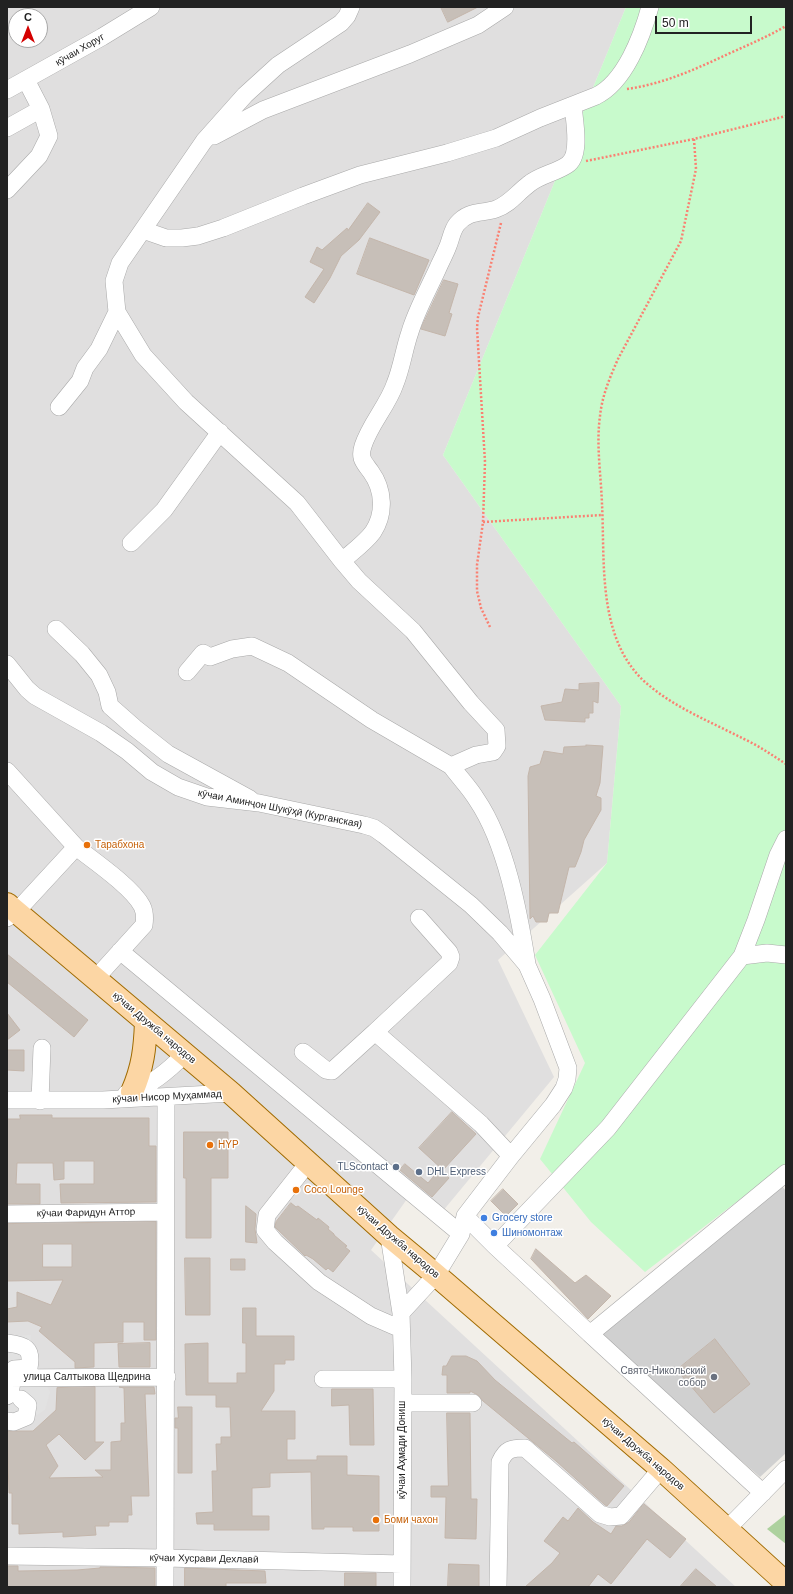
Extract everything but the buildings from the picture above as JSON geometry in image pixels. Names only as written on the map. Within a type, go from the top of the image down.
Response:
[{"type":"main road","name":"кӯчаи Дружба народов","points":[[10,911],[96,978],[231,1093],[389,1236],[661,1469],[786,1583]]},
{"type":"main road","points":[[132,1092],[143,1061],[146,1022]]},
{"type":"street","name":"кӯчаи Хоруг","points":[[7,90],[102,37],[151,7]]},
{"type":"street","points":[[351,7],[347,16],[341,23],[260,80],[245,94],[204,141],[120,263],[114,286],[117,312],[144,356],[186,402],[297,503],[342,561],[359,580],[413,631],[471,703],[496,730],[497,746],[493,752],[476,755],[450,766]]},
{"type":"street","points":[[204,141],[263,110],[410,54],[478,25],[505,7]]},
{"type":"street","points":[[143,230],[166,238],[198,236],[223,228],[360,175],[447,153],[496,138],[605,92],[619,78],[633,52],[644,27],[650,7]]},
{"type":"street","points":[[7,190],[39,156],[49,136],[41,109],[26,80]]},
{"type":"street","points":[[342,561],[372,532],[379,519],[382,508],[382,498],[379,487],[372,474],[362,461],[360,454],[363,444],[395,385],[410,330],[457,224],[472,213],[494,210],[505,206],[529,184],[568,165],[574,157],[576,149],[573,105]]},
{"type":"street","points":[[7,128],[41,109]]},
{"type":"street","points":[[58,407],[80,381],[85,368],[99,349],[117,312]]},
{"type":"street","points":[[131,543],[164,510],[220,432]]},
{"type":"street","points":[[56,629],[82,654],[99,675],[107,692],[110,706],[135,728],[168,754],[259,803]]},
{"type":"street","points":[[187,672],[203,653],[210,657],[232,648],[252,646],[288,663],[372,720],[450,766],[478,800],[490,823],[497,841],[516,901],[527,965]]},
{"type":"street","name":"кӯчаи Аминҷон Шукӯҳӣ (Курганская)","points":[[8,667],[35,696],[101,733],[127,751],[152,772],[178,787],[207,797],[259,803],[374,828],[471,905],[500,933],[527,965],[548,1014],[568,1068],[564,1088],[553,1105],[511,1156]]},
{"type":"street","points":[[7,772],[76,847],[129,890],[142,907],[145,916],[144,924],[96,978]]},
{"type":"street","points":[[496,1246],[608,1128],[742,956],[778,855],[786,839]]},
{"type":"street","points":[[10,911],[76,847]]},
{"type":"street","points":[[303,1052],[326,1070],[332,1071],[449,963],[451,957],[449,952],[419,918]]},
{"type":"street","points":[[120,951],[461,1234]]},
{"type":"street","points":[[742,956],[767,953],[786,955]]},
{"type":"street","points":[[308,1163],[267,1215],[265,1230],[275,1242],[319,1282],[372,1316],[401,1321],[436,1275],[461,1234],[465,1216],[511,1156],[481,1124],[375,1032]]},
{"type":"street","points":[[40,1100],[42,1048]]},
{"type":"street","name":"кӯчаи Нисор Муҳаммад","points":[[103,1100],[132,1092],[161,1077],[185,1054]]},
{"type":"street","name":"кӯчаи Нисор Муҳаммад","points":[[7,1100],[103,1100],[231,1093]]},
{"type":"street","points":[[165,1587],[167,1377],[165,1212],[166,1097]]},
{"type":"street","points":[[590,1334],[786,1173]]},
{"type":"street","name":"кӯчаи Фаридун Аттор","points":[[7,1214],[165,1212]]},
{"type":"street","points":[[465,1216],[590,1334],[763,1492]]},
{"type":"street","name":"кӯчаи Аҳмади Дониш","points":[[389,1236],[401,1321],[403,1379],[402,1587]]},
{"type":"street","points":[[7,1343],[21,1344],[28,1349],[31,1358],[29,1368],[14,1369],[10,1378],[10,1394],[28,1405],[26,1417],[14,1422],[7,1421]]},
{"type":"street","name":"улица Салтыкова Щедрина","points":[[10,1378],[167,1377]]},
{"type":"street","points":[[323,1379],[403,1379]]},
{"type":"street","points":[[403,1404],[473,1403]]},
{"type":"street","points":[[498,1587],[500,1462],[504,1453],[514,1448],[525,1448],[600,1514],[610,1518],[622,1516],[661,1469]]},
{"type":"street","points":[[727,1529],[786,1469]]},
{"type":"street","name":"кӯчаи Хусрави Дехлавӣ","points":[[7,1556],[402,1564]]},
{"type":"path","points":[[605,92],[635,88],[690,72],[769,36],[786,26]]},
{"type":"path","points":[[568,165],[694,139],[786,116]]},
{"type":"path","points":[[694,139],[696,169],[681,241],[667,270],[618,359],[604,397],[600,416],[598,445],[604,576],[611,623],[620,646],[631,665],[645,681],[682,707],[746,740],[786,764]]},
{"type":"path","points":[[490,627],[481,608],[477,591],[477,566],[483,522],[485,462],[477,328],[478,317],[505,206]]},
{"type":"path","points":[[483,522],[602,515]]},
{"type":"shaded area","points":[[7,7],[626,7],[443,455],[621,706],[607,863],[498,960],[554,1077],[442,1212],[407,1199],[371,1250],[736,1587],[7,1587]]},
{"type":"shaded area","points":[[777,1180],[786,1191],[786,1453],[760,1477],[597,1335]]},
{"type":"shaded area","points":[[31,1335],[30,1346],[50,1392],[45,1410],[19,1426],[7,1425],[7,1336]]},
{"type":"green space","points":[[626,7],[786,7],[786,1164],[645,1272],[591,1222],[540,1159],[585,1063],[535,955],[607,863],[621,706],[443,455]]},
{"type":"green space","points":[[786,1514],[786,1544],[767,1529]]},
{"type":"place","name":"Тарабхона","points":[[87,845]]},
{"type":"place","name":"HYP","points":[[210,1145]]},
{"type":"place","name":"TLScontact","points":[[396,1167]]},
{"type":"place","name":"DHL Express","points":[[419,1172]]},
{"type":"place","name":"Coco Lounge","points":[[296,1190]]},
{"type":"place","name":"Grocery store","points":[[484,1218]]},
{"type":"place","name":"Шиномонтаж","points":[[494,1233]]},
{"type":"place","name":"Свято-Никольский собор","points":[[714,1377]]},
{"type":"place","name":"Боми чахон","points":[[376,1520]]}]
